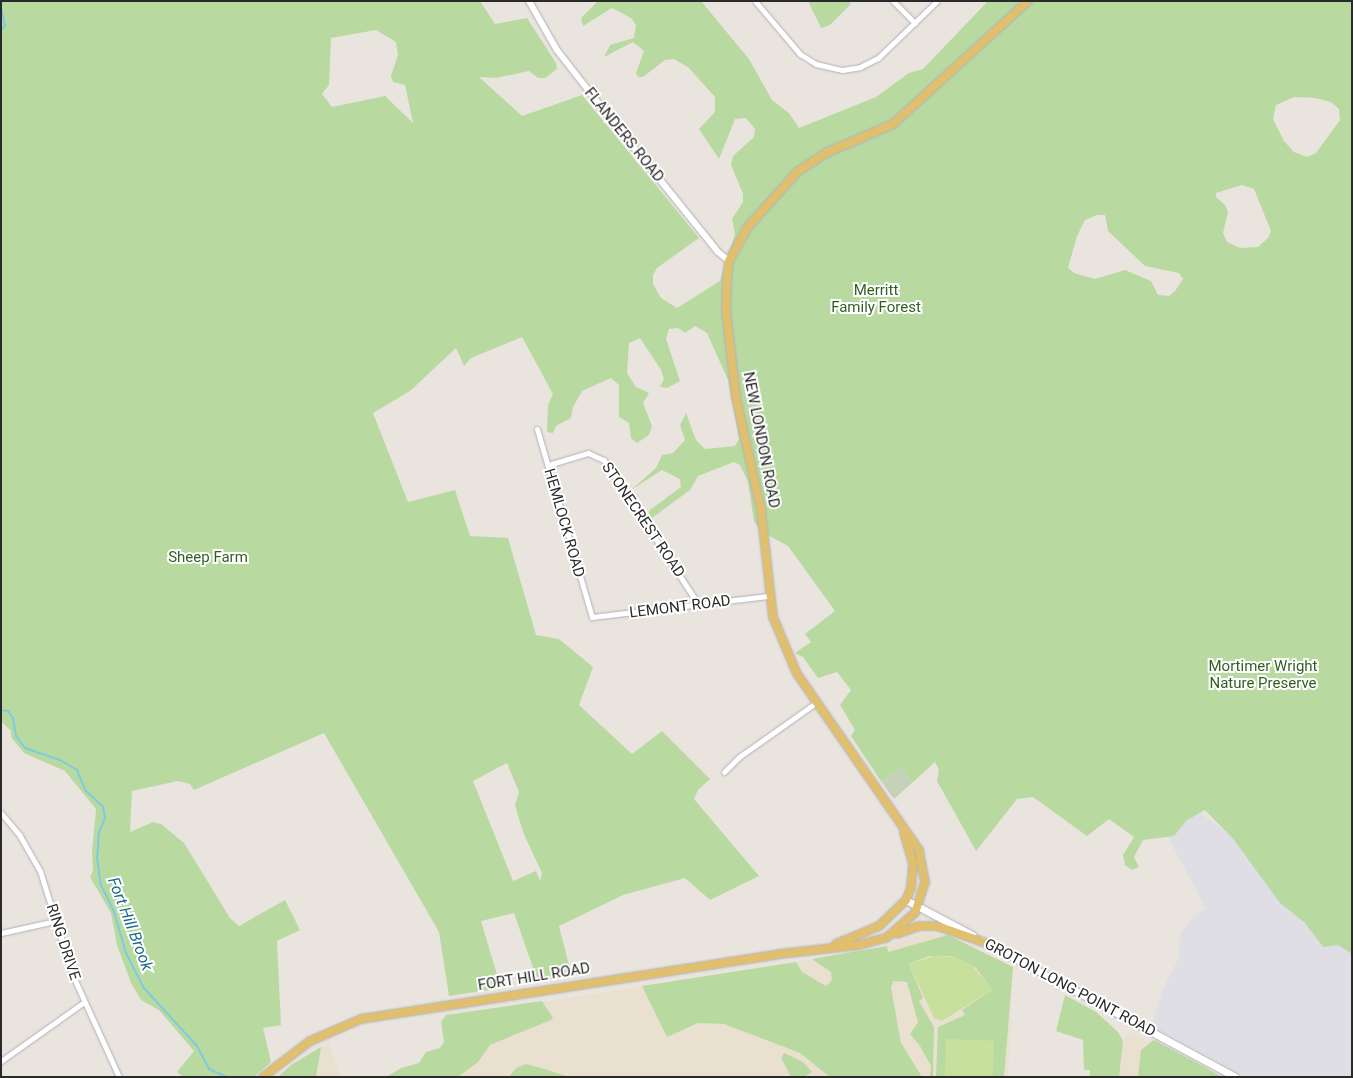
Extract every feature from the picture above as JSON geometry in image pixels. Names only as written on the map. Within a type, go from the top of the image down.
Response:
[{"type":"main road","name":"NEW LONDON ROAD","points":[[892,812],[789,658],[768,596],[761,510],[741,428],[732,365],[726,311],[730,261],[747,228],[797,172],[826,153],[881,131],[900,119],[1028,1]]},
{"type":"main road","points":[[892,812],[907,839],[912,860],[911,888],[906,900]]},
{"type":"main road","name":"FORT HILL ROAD","points":[[263,1077],[319,1036],[370,1017],[825,947],[853,946],[886,938],[905,924],[919,907],[925,887],[924,862],[916,843],[892,812]]},
{"type":"main road","name":"FORT HILL ROAD","points":[[825,947],[874,929],[906,900]]},
{"type":"main road","name":"GROTON LONG POINT ROAD","points":[[906,900],[1235,1077]]},
{"type":"main road","points":[[886,938],[930,926],[986,943]]},
{"type":"street","name":"FLANDERS ROAD","points":[[529,1],[557,50],[589,92],[718,252],[730,261]]},
{"type":"street","points":[[756,1],[800,54],[816,64],[835,69],[854,69],[873,61],[937,1]]},
{"type":"street","points":[[893,1],[915,23]]},
{"type":"street","name":"HEMLOCK ROAD","points":[[537,429],[592,617]]},
{"type":"street","name":"STONECREST ROAD","points":[[548,465],[588,453],[604,460],[699,605]]},
{"type":"street","name":"LEMONT ROAD","points":[[592,617],[768,596]]},
{"type":"street","points":[[724,772],[739,757],[817,702]]},
{"type":"street","name":"RING DRIVE","points":[[1,813],[31,854],[47,888],[55,921],[84,1002],[118,1077]]},
{"type":"street","points":[[1,933],[55,921]]},
{"type":"street","points":[[1,1062],[84,1002]]},
{"type":"shaded area","points":[[1194,809],[1220,827],[1352,954],[1352,1077],[1247,1077],[1152,1026],[1162,991],[1180,956],[1179,944],[1182,931],[1195,915],[1206,909],[1160,822]]},
{"type":"shaded area","points":[[921,934],[944,935],[1013,967],[1008,1077],[399,1077],[529,1004],[874,950]]},
{"type":"shaded area","points":[[1096,1012],[1118,1032],[1123,1041],[1132,1032],[1148,1042],[1154,1040],[1222,1077],[1095,1077]]},
{"type":"shaded area","points":[[329,1043],[341,1077],[278,1077],[291,1065]]},
{"type":"green space","points":[[1,1],[480,1],[495,24],[527,18],[556,63],[557,69],[545,78],[538,78],[529,71],[496,78],[479,77],[522,116],[582,95],[699,238],[657,268],[653,275],[653,284],[661,298],[677,308],[720,281],[735,234],[732,219],[743,202],[743,194],[731,165],[733,156],[754,137],[755,129],[746,118],[735,119],[719,159],[699,129],[715,112],[715,97],[689,68],[674,59],[665,60],[643,77],[638,77],[636,73],[644,51],[633,42],[604,57],[610,45],[634,38],[636,25],[631,18],[612,8],[583,26],[581,18],[598,1],[701,1],[749,59],[772,100],[789,113],[799,128],[876,97],[909,73],[923,69],[988,1],[1352,1],[1352,954],[1338,945],[1323,947],[1305,923],[1280,903],[1234,840],[1205,810],[1187,820],[1174,836],[1143,840],[1134,857],[1139,867],[1132,870],[1125,865],[1123,855],[1134,837],[1109,819],[1087,836],[1033,797],[1017,799],[976,851],[937,781],[939,770],[935,762],[912,783],[902,768],[881,781],[851,736],[855,730],[840,705],[851,690],[837,672],[818,678],[803,657],[795,653],[811,642],[805,634],[835,611],[788,546],[760,531],[754,521],[748,482],[740,465],[734,462],[698,476],[690,490],[652,518],[648,516],[650,510],[681,487],[680,479],[662,470],[631,490],[656,468],[662,455],[673,453],[685,440],[680,425],[686,413],[696,440],[705,449],[735,446],[739,439],[728,380],[707,333],[695,326],[685,333],[678,328],[669,329],[666,339],[680,381],[667,388],[660,387],[664,379],[661,370],[640,338],[629,343],[627,373],[636,387],[649,393],[643,403],[652,426],[649,435],[637,443],[631,438],[629,423],[619,417],[619,385],[611,378],[582,391],[573,407],[571,418],[556,426],[553,433],[547,432],[548,405],[553,394],[522,337],[471,358],[464,366],[456,348],[410,391],[373,413],[408,502],[455,490],[470,536],[508,538],[536,635],[559,639],[593,667],[579,705],[632,754],[662,731],[710,779],[698,790],[694,799],[759,876],[710,900],[685,878],[623,895],[559,926],[572,977],[538,982],[514,913],[481,921],[501,988],[449,996],[439,932],[324,733],[194,790],[190,784],[178,781],[132,791],[130,832],[153,822],[161,824],[184,843],[230,918],[239,926],[285,900],[300,930],[277,941],[281,1025],[263,1028],[271,1062],[254,1077],[183,1077],[177,1072],[194,1051],[159,1010],[141,1000],[131,983],[117,945],[111,913],[90,877],[93,871],[92,852],[96,809],[65,771],[24,753],[11,737],[11,731],[1,721]],"holes":[[[376,30],[396,42],[398,55],[391,76],[393,82],[405,85],[413,123],[385,96],[332,107],[322,94],[329,85],[331,38]],[[1294,97],[1315,98],[1331,102],[1339,109],[1340,120],[1316,153],[1307,157],[1294,152],[1284,141],[1273,119],[1276,105]],[[1242,185],[1254,189],[1271,231],[1268,238],[1258,247],[1240,248],[1227,242],[1223,233],[1228,212],[1225,205],[1216,197],[1216,193]],[[1097,215],[1105,215],[1108,231],[1145,266],[1179,273],[1183,279],[1169,296],[1158,295],[1151,281],[1125,270],[1095,279],[1074,273],[1068,268],[1077,236],[1085,220]],[[507,763],[519,792],[515,805],[523,832],[542,873],[540,881],[536,871],[513,881],[473,781]]]},
{"type":"green space","points":[[808,1],[849,1],[851,4],[830,25],[821,28]]},
{"type":"green space","points":[[902,768],[912,783],[894,799],[881,781]]},
{"type":"green space","points":[[948,935],[1013,967],[1004,1077],[936,1077],[938,1027],[965,1015],[962,1010],[992,990],[976,968],[951,956],[929,956],[909,964],[923,998],[919,1001],[934,1027],[933,1077],[930,1077],[931,1066],[920,1046],[910,1034],[918,1022],[907,982],[893,981],[891,988],[901,1043],[922,1077],[830,1077],[800,1053],[724,1024],[698,1023],[667,1037],[642,986],[796,962],[802,972],[826,986],[832,980],[831,972],[812,959],[887,946],[888,952]]},
{"type":"green space","points":[[937,955],[958,958],[971,964],[992,990],[942,1021],[934,1018],[909,964]]},
{"type":"green space","points":[[1065,995],[1096,1012],[1118,1032],[1123,1041],[1119,1077],[1090,1077],[1090,1070],[1084,1070],[1083,1040],[1056,1031]]},
{"type":"green space","points":[[542,1001],[553,1018],[551,1020],[490,1045],[478,1062],[458,1077],[386,1077],[401,1068],[419,1063],[426,1052],[440,1048],[444,1042],[441,1022],[446,1015]]},
{"type":"green space","points":[[946,1039],[994,1041],[993,1077],[945,1077]]},
{"type":"green space","points":[[1154,1040],[1222,1077],[1138,1077],[1141,1050]]},
{"type":"green space","points":[[321,1047],[316,1077],[278,1077],[291,1065]]},
{"type":"green space","points":[[784,1053],[803,1062],[812,1072],[804,1077],[791,1077],[781,1058]]},
{"type":"green space","points":[[526,1064],[569,1077],[509,1077],[516,1068]]},
{"type":"waterway","points":[[1,7],[5,26],[1,30]]},
{"type":"waterway","name":"Fort Hill Brook","points":[[1,710],[8,711],[13,718],[16,736],[25,748],[60,760],[77,770],[85,790],[103,807],[105,818],[99,832],[97,858],[101,885],[114,912],[126,953],[143,987],[197,1046],[209,1069],[227,1077]]},
{"type":"park label","name":"Merritt Family Forest","points":[[876,298]]},
{"type":"park label","name":"Sheep Farm","points":[[208,558]]},
{"type":"park label","name":"Mortimer Wright Nature Preserve","points":[[1263,674]]}]
